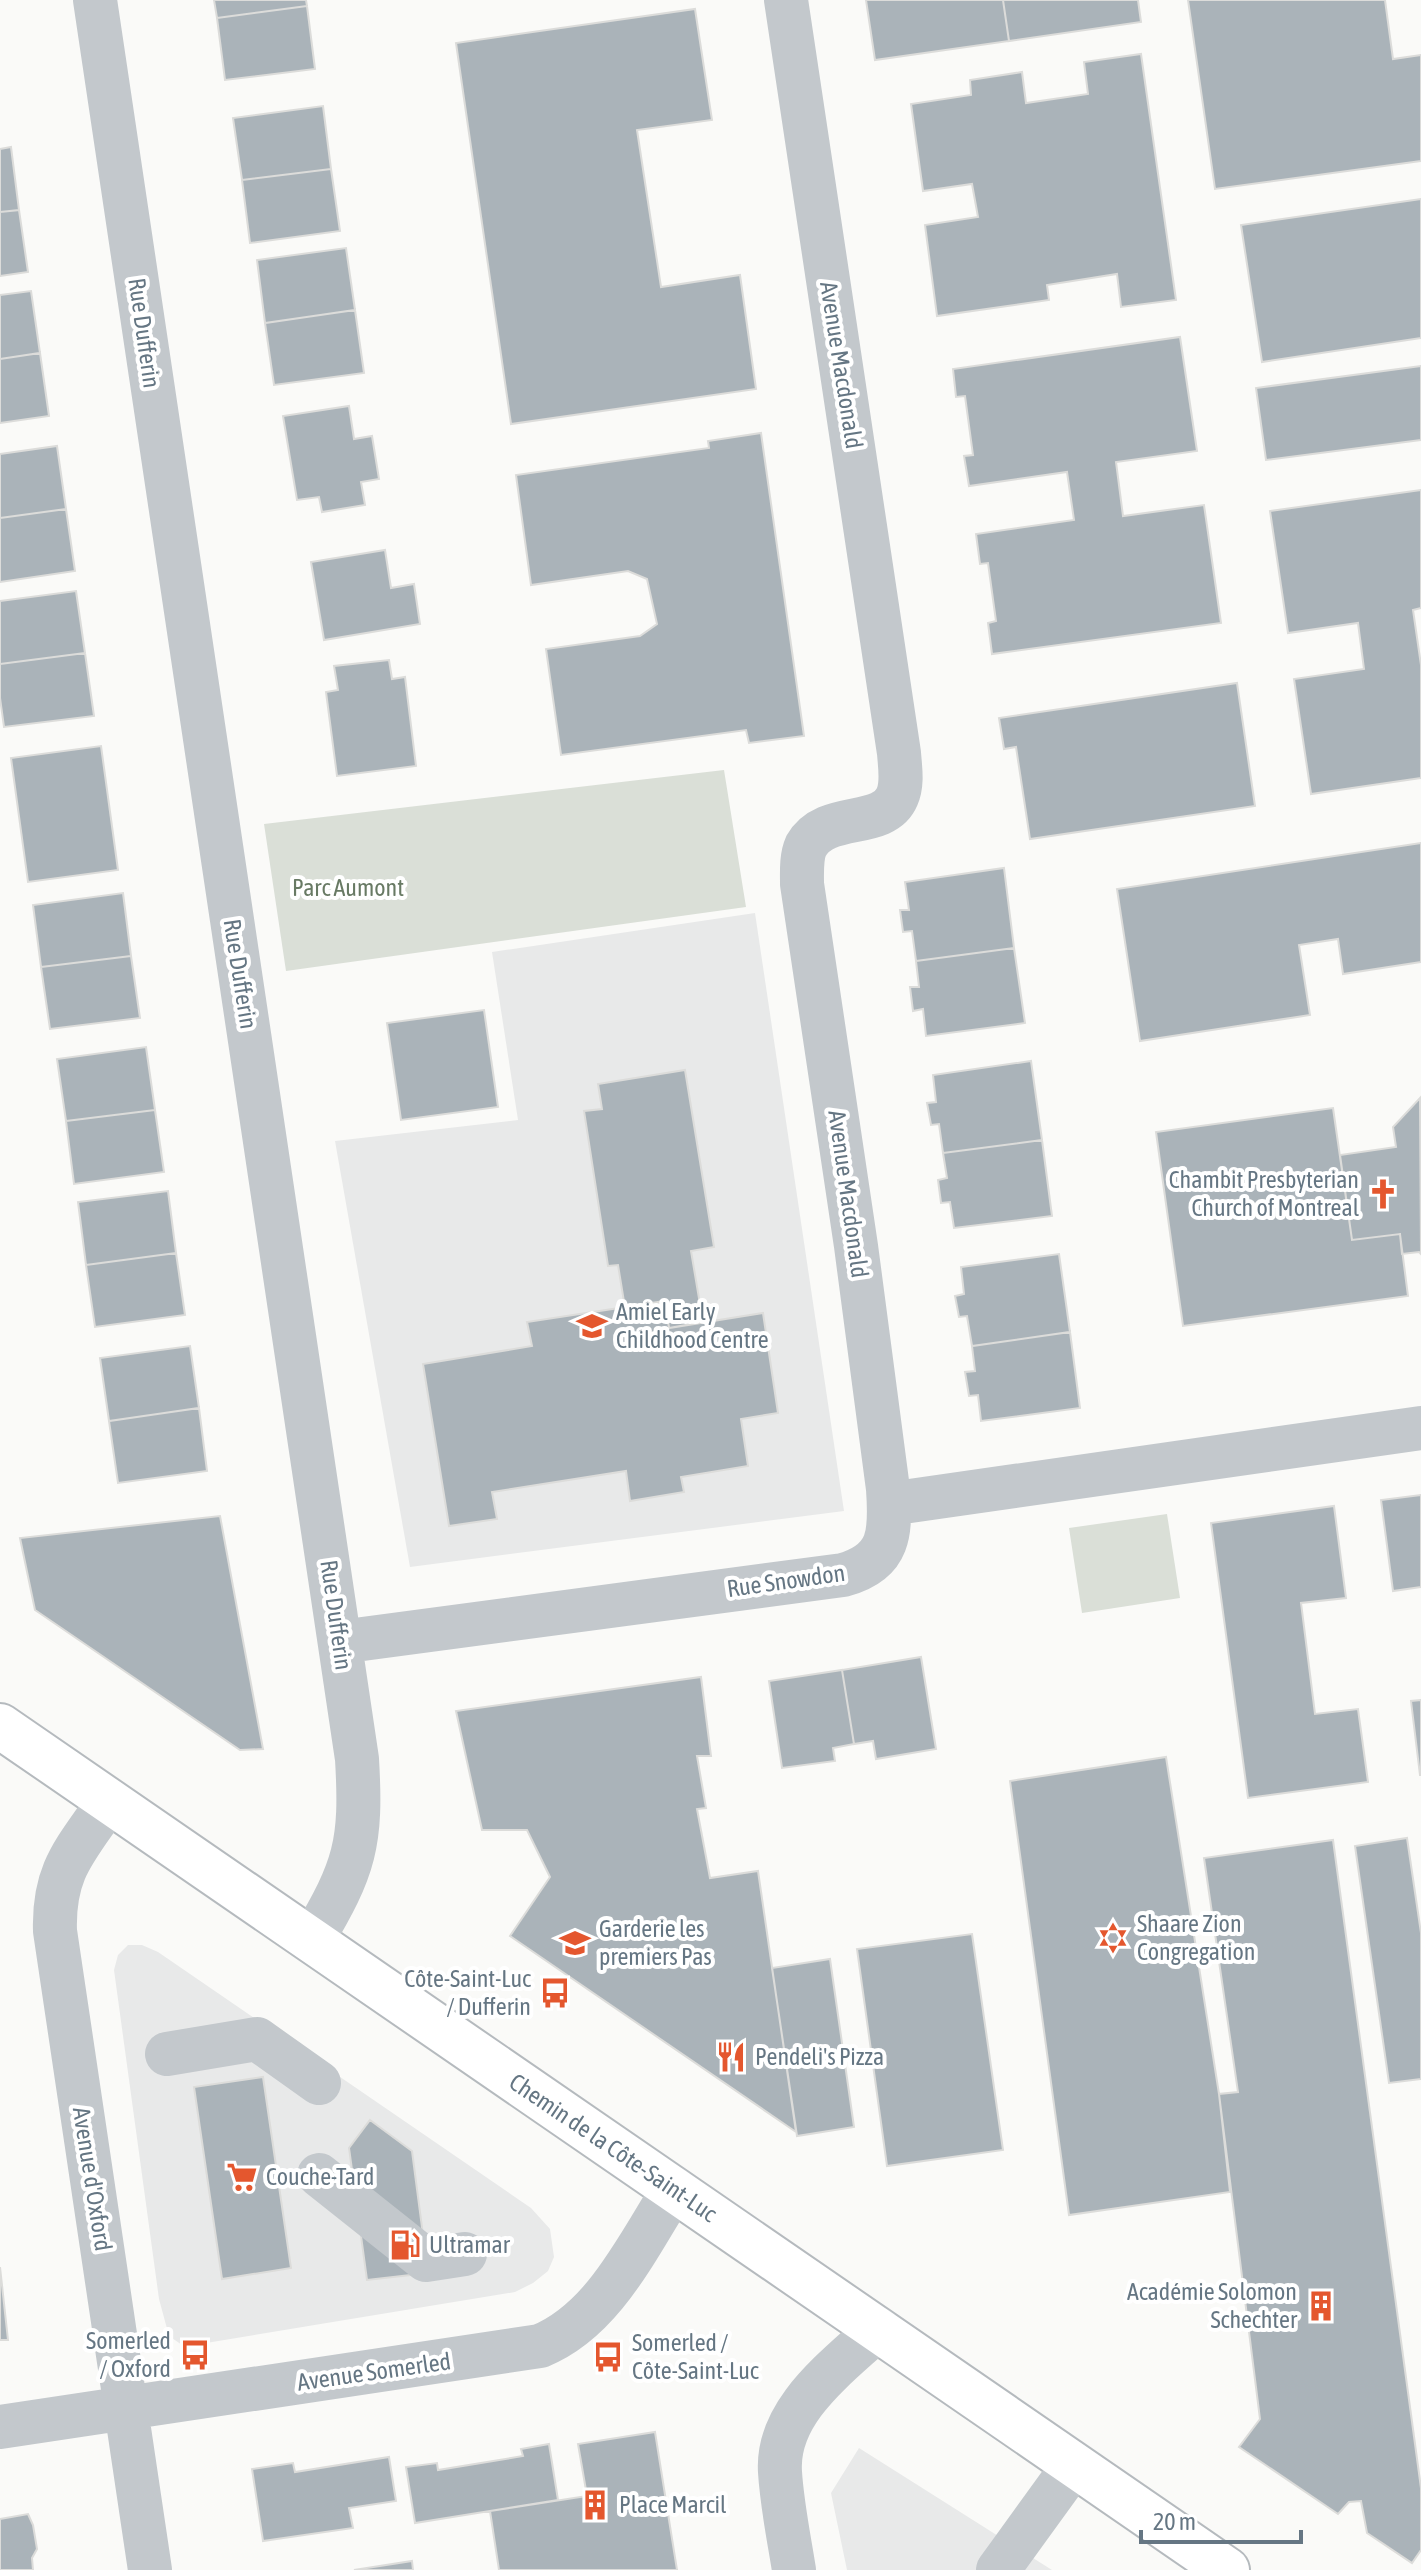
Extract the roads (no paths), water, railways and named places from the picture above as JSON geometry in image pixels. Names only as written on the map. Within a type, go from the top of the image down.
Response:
[{"type":"main road","name":"Chemin de la Côte-Saint-Luc","points":[[0,1726],[1227,2570]]},
{"type":"street","name":"Rue Dufferin","points":[[95,0],[357,1759],[359,1825],[349,1871],[341,1892],[312,1940]]},
{"type":"street","name":"Avenue Macdonald","points":[[786,0],[900,762],[898,795],[892,805],[882,812],[833,824],[816,835],[806,846],[802,884],[856,1246],[889,1504]]},
{"type":"street","points":[[889,1504],[1421,1428]]},
{"type":"street","name":"Rue Snowdon","points":[[340,1642],[843,1575],[859,1570],[881,1552],[888,1538],[889,1504]]},
{"type":"street","name":"Avenue d'Oxford","points":[[109,1801],[66,1865],[54,1907],[55,1931],[150,2570]]},
{"type":"street","points":[[167,2054],[257,2039],[319,2083]]},
{"type":"street","points":[[319,2175],[426,2260],[465,2254]]},
{"type":"street","name":"Avenue Somerled","points":[[0,2427],[540,2346],[568,2332],[601,2302],[674,2189]]},
{"type":"street","points":[[794,2570],[780,2470],[788,2433],[802,2403],[878,2329]]},
{"type":"street","points":[[998,2570],[1074,2465]]},
{"type":"place","name":"Chambit Presbyterian Church of Montreal","points":[[1383,1194]]},
{"type":"place","name":"Amiel Early Childhood Centre","points":[[592,1326]]},
{"type":"place","name":"Shaare Zion Congregation","points":[[1113,1938]]},
{"type":"place","name":"Garderie les premiers Pas","points":[[575,1943]]},
{"type":"place","name":"Côte-Saint-Luc / Dufferin","points":[[555,1993]]},
{"type":"place","name":"Pendeli's Pizza","points":[[731,2057]]},
{"type":"place","name":"Couche-Tard","points":[[242,2177]]},
{"type":"place","name":"Ultramar","points":[[405,2245]]},
{"type":"place","name":"Académie Solomon Schechter","points":[[1321,2306]]},
{"type":"place","name":"Somerled / Oxford","points":[[195,2355]]},
{"type":"place","name":"Somerled / Côte-Saint-Luc","points":[[608,2357]]},
{"type":"place","name":"Place Marcil","points":[[595,2505]]},
{"type":"park label","name":"Parc Aumont","points":[[348,888]]}]
